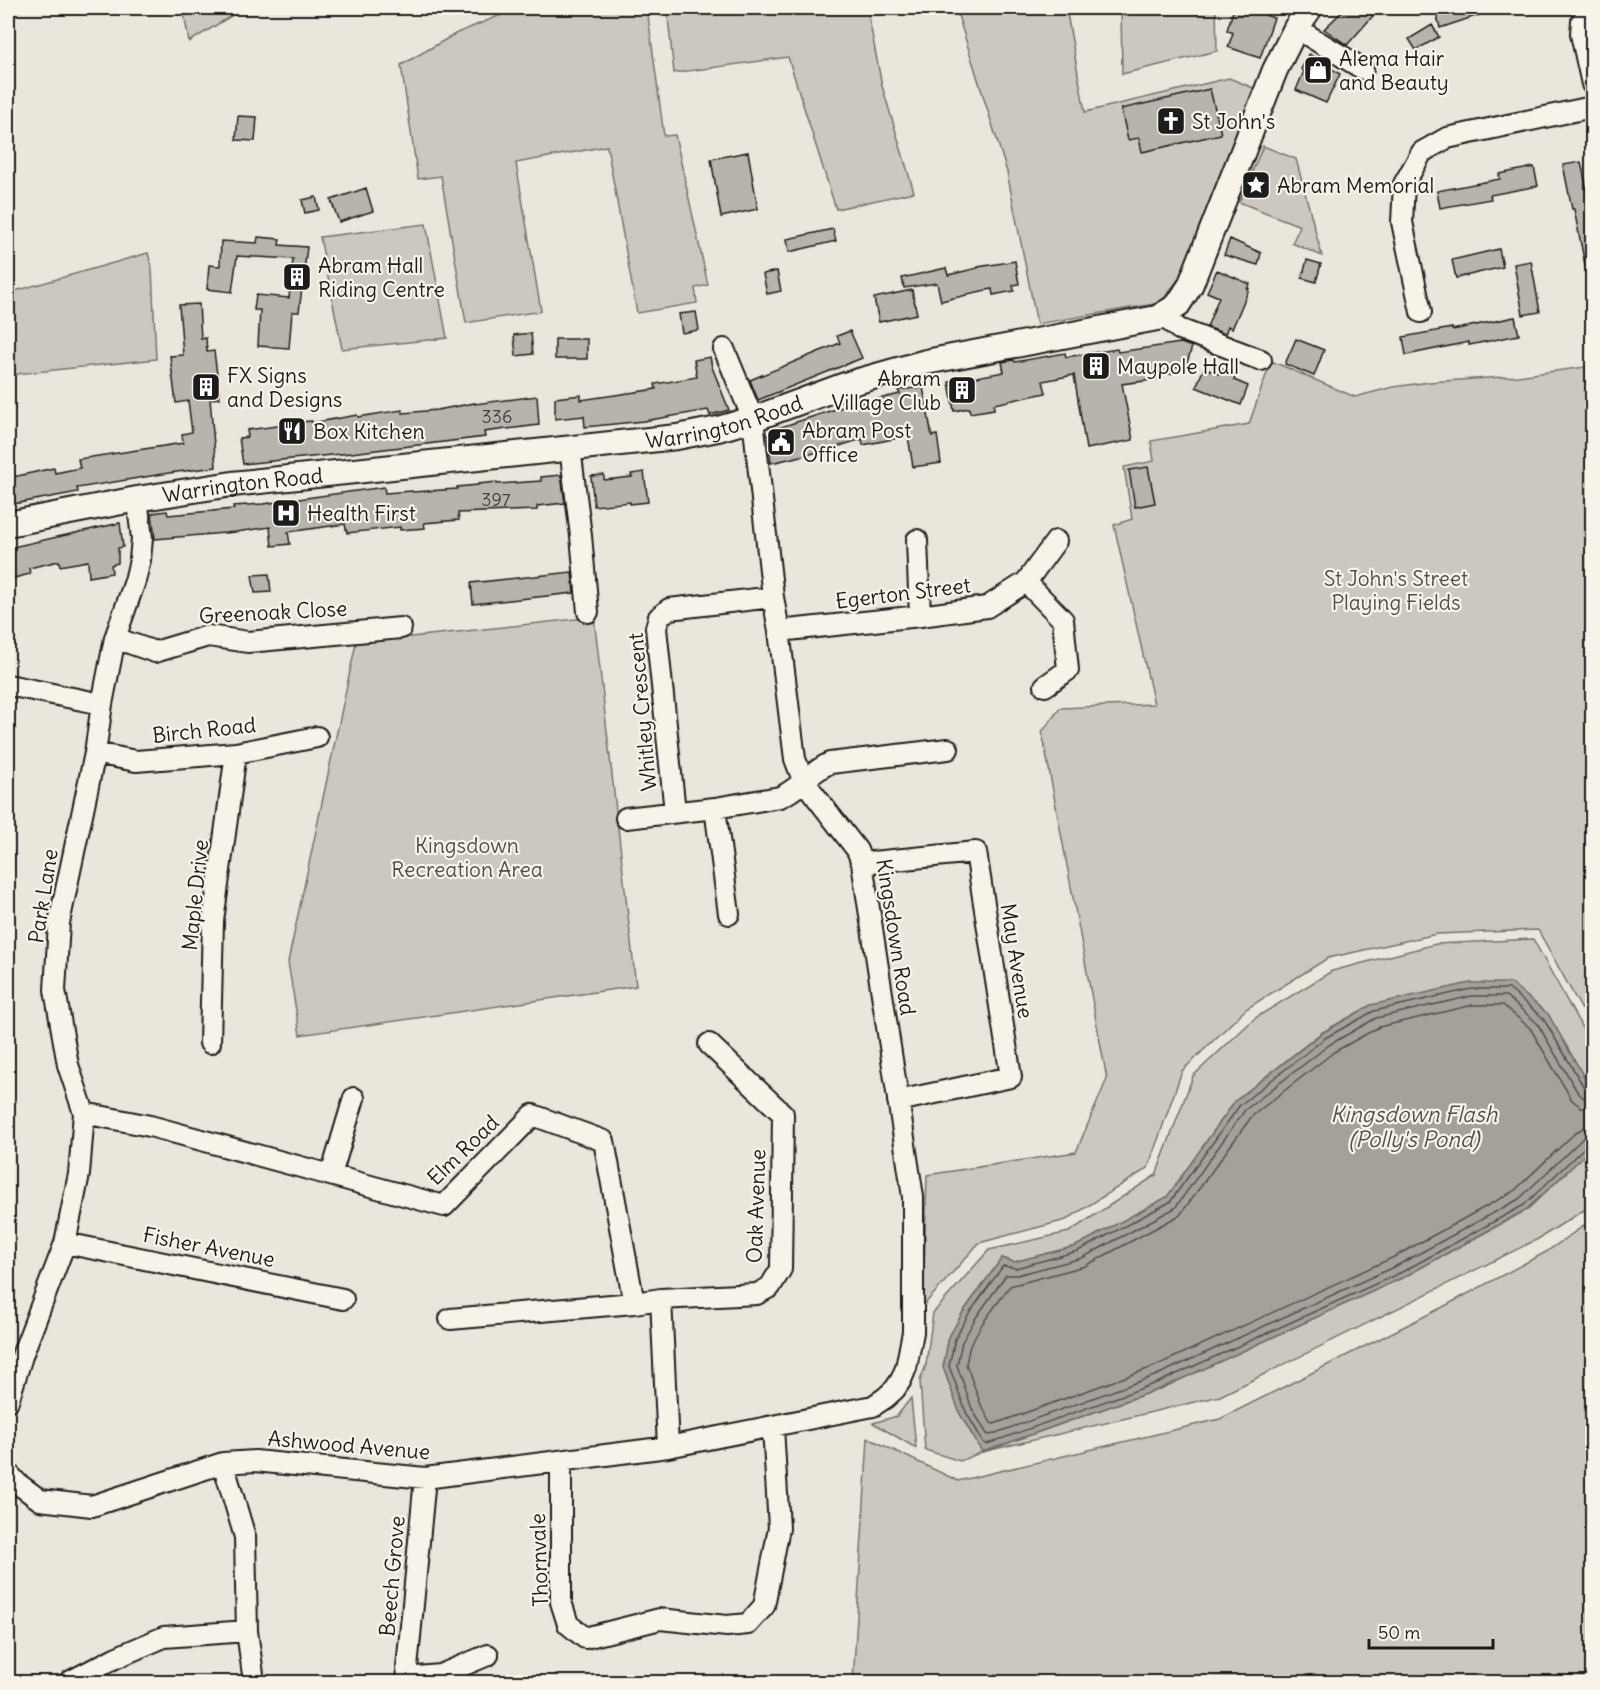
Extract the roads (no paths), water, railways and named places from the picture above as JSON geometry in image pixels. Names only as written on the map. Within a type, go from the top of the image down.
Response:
[{"type":"main road","name":"Warrington Road","points":[[8,524],[137,499],[232,484],[677,437],[753,419],[848,384],[926,362],[1139,323],[1165,315],[1182,300],[1190,286],[1275,70],[1296,28],[1310,8]]},
{"type":"street","points":[[1587,16],[1581,34],[1593,84]]},
{"type":"street","points":[[1296,28],[1363,69]]},
{"type":"street","points":[[1421,312],[1402,222],[1404,184],[1422,152],[1447,138],[1593,107]]},
{"type":"street","points":[[1165,315],[1179,329],[1261,360]]},
{"type":"street","name":"Kingsdown Road","points":[[724,349],[753,419],[773,597],[795,759],[803,780],[857,850],[862,863],[913,1197],[913,1332],[906,1368],[895,1389],[885,1398],[873,1406],[843,1411]]},
{"type":"street","points":[[570,448],[588,612]]},
{"type":"street","name":"Park Lane","points":[[8,1401],[15,1351],[65,1243],[79,1174],[84,1113],[68,1065],[55,990],[59,923],[95,753],[115,638],[140,560],[141,538],[137,499]]},
{"type":"street","points":[[917,540],[920,616]]},
{"type":"street","name":"Egerton Street","points":[[779,631],[987,607],[1026,582],[1056,541]]},
{"type":"street","points":[[1026,582],[1063,620],[1068,670],[1045,686]]},
{"type":"street","name":"Whitley Crescent","points":[[675,812],[656,628],[659,616],[669,609],[773,597]]},
{"type":"street","name":"Greenoak Close","points":[[115,638],[155,652],[208,636],[248,642],[402,628]]},
{"type":"street","points":[[8,685],[102,704]]},
{"type":"street","name":"Birch Road","points":[[95,753],[136,761],[236,753],[317,737]]},
{"type":"street","name":"Whitley Crescent","points":[[626,818],[716,808],[780,797],[790,793],[803,780],[830,763],[948,749]]},
{"type":"street","name":"Maple Drive","points":[[210,1043],[213,921],[236,753]]},
{"type":"street","points":[[716,808],[729,914]]},
{"type":"street","name":"May Avenue","points":[[862,863],[976,852],[1011,1077],[898,1101]]},
{"type":"street","name":"Oak Avenue","points":[[450,1318],[661,1299],[757,1294],[770,1287],[781,1269],[783,1114],[709,1044]]},
{"type":"street","points":[[331,1175],[354,1098]]},
{"type":"street","name":"Elm Road","points":[[84,1113],[150,1126],[444,1206],[533,1114],[604,1141],[634,1303]]},
{"type":"street","name":"Fisher Avenue","points":[[65,1243],[343,1299]]},
{"type":"street","points":[[661,1299],[668,1447]]},
{"type":"street","name":"Ashwood Avenue","points":[[8,1473],[17,1483],[40,1500],[92,1506],[223,1463],[255,1461],[425,1478],[668,1447],[843,1411]]},
{"type":"street","name":"Thornvale","points":[[561,1461],[561,1602],[568,1624],[585,1638],[660,1619],[727,1626],[748,1624],[764,1606],[779,1528],[773,1427]]},
{"type":"street","points":[[223,1463],[245,1537],[247,1631],[254,1683]]},
{"type":"street","name":"Beech Grove","points":[[425,1478],[408,1680],[440,1675],[488,1655]]},
{"type":"street","points":[[75,1681],[115,1658],[164,1637],[247,1631]]},
{"type":"water","name":"Kingsdown Flash (Polly's Pond)","points":[[1470,983],[1511,983],[1548,1014],[1592,1091],[1592,1148],[1527,1209],[1404,1277],[1162,1388],[982,1452],[960,1414],[943,1367],[949,1337],[963,1312],[1002,1258],[1014,1262],[1076,1246],[1167,1197],[1235,1101],[1322,1033],[1371,1005]]},
{"type":"place","name":"Alema Hair and Beauty","points":[[1318,70]]},
{"type":"place","name":"St John's","points":[[1171,121]]},
{"type":"place","name":"Abram Memorial","points":[[1256,185]]},
{"type":"place","name":"Abram Hall Riding Centre","points":[[297,277]]},
{"type":"place","name":"Maypole Hall","points":[[1096,366]]},
{"type":"place","name":"FX Signs and Designs","points":[[206,387]]},
{"type":"place","name":"Abram Village Club","points":[[962,390]]},
{"type":"place","name":"Box Kitchen","points":[[292,431]]},
{"type":"place","name":"Abram Post Office","points":[[781,442]]},
{"type":"place","name":"Health First","points":[[286,513]]},
{"type":"park label","name":"St John's Street Playing Fields","points":[[1396,590]]},
{"type":"park label","name":"Kingsdown Recreation Area","points":[[467,857]]}]
